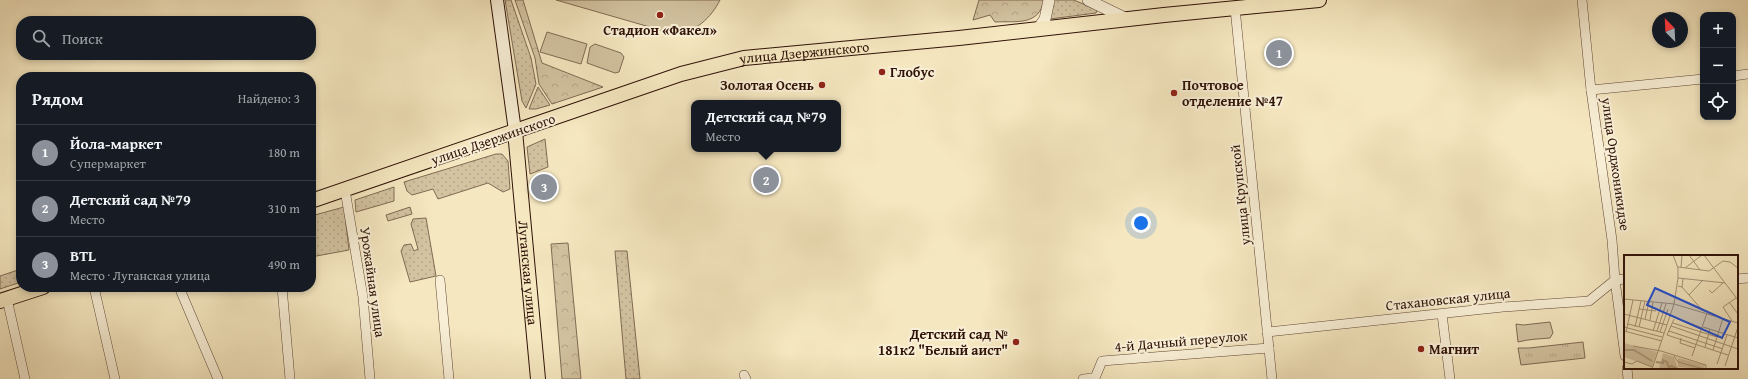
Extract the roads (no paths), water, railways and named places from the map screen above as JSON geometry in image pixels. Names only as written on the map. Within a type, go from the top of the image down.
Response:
[{"type":"main road","name":"Луганская улица","points":[[497,0],[515,132],[538,379]]},
{"type":"main road","name":"улица Дзержинского","points":[[316,199],[681,74],[744,58],[1319,0]]},
{"type":"main road","points":[[4,300],[28,292]]},
{"type":"street","points":[[1038,29],[1045,18],[1049,0]]},
{"type":"street","points":[[1088,0],[1127,19]]},
{"type":"street","name":"улица Орджоникидзе","points":[[1582,0],[1591,90],[1612,240],[1615,280],[1624,348]]},
{"type":"street","name":"улица Крупской","points":[[1235,8],[1272,379]]},
{"type":"street","points":[[1736,76],[1748,74]]},
{"type":"street","points":[[1591,90],[1700,79]]},
{"type":"street","name":"Урожайная улица","points":[[345,190],[363,297],[370,379]]},
{"type":"street","points":[[1738,279],[1748,278]]},
{"type":"street","points":[[1615,280],[1624,279]]},
{"type":"street","points":[[440,280],[449,379]]},
{"type":"street","name":"Стахановская улица","points":[[1267,332],[1589,301],[1615,280]]},
{"type":"street","points":[[95,292],[115,379]]},
{"type":"street","points":[[181,292],[218,379]]},
{"type":"street","points":[[282,292],[290,379]]},
{"type":"street","points":[[4,300],[25,379]]},
{"type":"street","points":[[1442,314],[1450,379]]},
{"type":"street","name":"4-й Дачный переулок","points":[[1083,379],[1095,378],[1102,361],[1269,348]]},
{"type":"street","points":[[1626,369],[1628,379]]},
{"type":"place","name":"Стадион «Факел»","points":[[660,15]]},
{"type":"place","name":"Йола-маркет","points":[[1279,53]]},
{"type":"place","name":"Глобус","points":[[882,72]]},
{"type":"place","name":"Золотая Осень","points":[[822,85]]},
{"type":"place","name":"Почтовое отделение №47","points":[[1174,93]]},
{"type":"place","name":"Детский сад №79","points":[[766,180]]},
{"type":"place","name":"BTL","points":[[544,187]]},
{"type":"place","name":"Детский сад № 181к2 \"Белый аист\"","points":[[1016,342]]},
{"type":"place","name":"Магнит","points":[[1421,349]]}]
